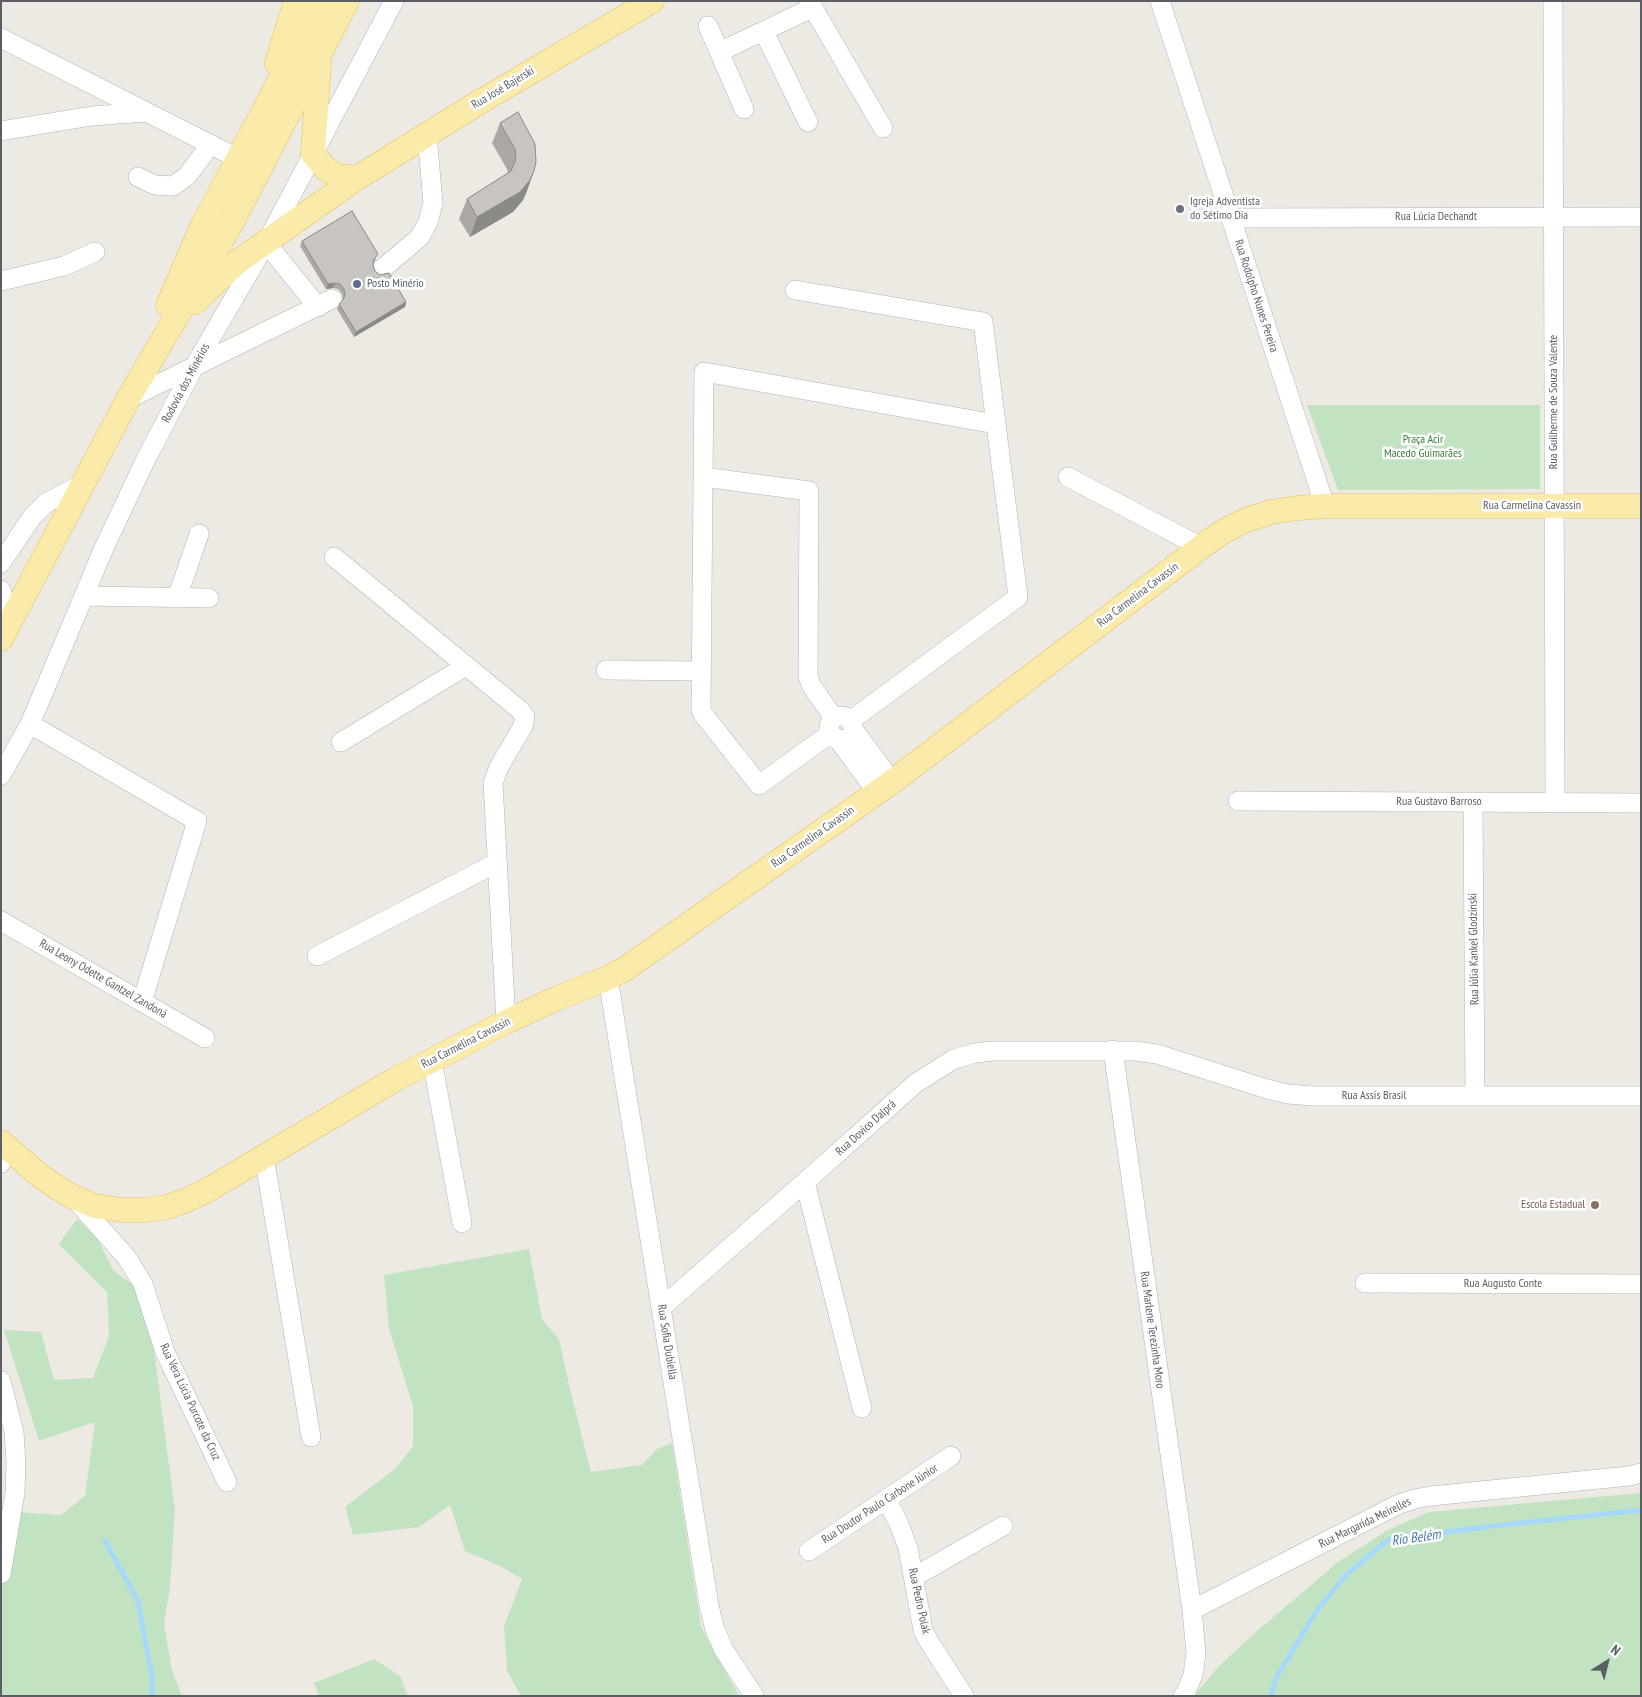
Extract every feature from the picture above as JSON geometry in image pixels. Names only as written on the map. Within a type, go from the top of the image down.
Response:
[{"type":"main road","points":[[260,117],[296,1]]},
{"type":"main road","points":[[128,399],[202,228],[322,1]]},
{"type":"main road","points":[[6,630],[128,399],[231,224],[347,1]]},
{"type":"main road","name":"Rua José Bajerski","points":[[162,341],[218,279],[236,263],[357,178],[523,76],[652,1]]},
{"type":"main road","points":[[320,51],[313,154],[326,169],[338,176],[357,178]]},
{"type":"main road","points":[[218,198],[221,209],[231,224],[252,238],[266,243]]},
{"type":"main road","name":"Rua Carmelina Cavassin","points":[[2,1150],[73,1197],[96,1206],[122,1210],[146,1210],[167,1207],[206,1191],[394,1080],[506,1022],[625,969],[884,787],[1201,546],[1246,520],[1271,512],[1325,506],[1641,506]]},
{"type":"street","name":"Rodovia dos Minérios","points":[[1,775],[30,724],[122,508],[194,366],[266,243],[394,1]]},
{"type":"street","name":"Rua Rodolpho Nunes Pereira","points":[[1160,1],[1325,506]]},
{"type":"street","name":"Rua Guilherme de Souza Valente","points":[[1553,1],[1555,802]]},
{"type":"street","points":[[719,52],[764,32],[810,5],[883,128]]},
{"type":"street","points":[[708,26],[744,108]]},
{"type":"street","points":[[764,32],[808,122]]},
{"type":"street","points":[[1,38],[238,159]]},
{"type":"street","points":[[1,131],[92,116],[146,112]]},
{"type":"street","points":[[382,269],[420,237],[428,222],[433,203],[427,134]]},
{"type":"street","points":[[138,177],[155,185],[173,186],[187,176],[211,144]]},
{"type":"street","name":"Rua Lúcia Dechandt","points":[[1230,218],[1641,217]]},
{"type":"street","points":[[128,399],[325,303],[266,243]]},
{"type":"street","points":[[1,281],[64,266],[95,252]]},
{"type":"street","points":[[795,290],[983,322],[1018,597],[841,728],[759,785],[703,714],[701,704],[704,372],[995,424]]},
{"type":"street","points":[[703,477],[809,492],[808,676],[811,684],[841,728],[884,787]]},
{"type":"street","points":[[1068,477],[1201,546]]},
{"type":"street","points":[[1,563],[32,518],[46,503],[84,483]]},
{"type":"street","points":[[177,598],[199,534]]},
{"type":"street","points":[[334,557],[520,710],[525,717],[523,726],[499,767],[493,783],[506,1022]]},
{"type":"street","points":[[1,590],[6,630]]},
{"type":"street","points":[[84,596],[209,598]]},
{"type":"street","points":[[341,742],[466,666]]},
{"type":"street","points":[[606,670],[700,670]]},
{"type":"street","points":[[30,724],[197,821],[142,1002]]},
{"type":"street","name":"Rua Gustavo Barroso","points":[[1238,801],[1641,802]]},
{"type":"street","name":"Rua Júlia Kankel Glodzinski","points":[[1473,802],[1475,1096]]},
{"type":"street","points":[[318,956],[496,863]]},
{"type":"street","name":"Rua Leony Odette Gantzel Zandoná","points":[[1,921],[205,1038]]},
{"type":"street","name":"Rua Sofia Dubiella","points":[[608,978],[709,1606],[715,1630],[724,1650],[754,1696]]},
{"type":"street","name":"Rua Assis Brasil","points":[[1113,1050],[1157,1054],[1288,1094],[1313,1096],[1641,1096]]},
{"type":"street","name":"Rua Dovico Dalprá","points":[[662,1308],[916,1083],[954,1059],[975,1053],[992,1051],[1113,1050]]},
{"type":"street","name":"Rua Marlene Terezinha Moro","points":[[1113,1050],[1192,1610],[1196,1653],[1193,1675],[1183,1696]]},
{"type":"street","points":[[432,1060],[462,1223]]},
{"type":"street","points":[[264,1156],[311,1438]]},
{"type":"street","points":[[806,1182],[862,1408]]},
{"type":"street","name":"Rua Vera Lúcia Purcote da Cruz","points":[[73,1197],[127,1258],[143,1284],[165,1352],[227,1482]]},
{"type":"street","name":"Rua Augusto Conte","points":[[1365,1283],[1641,1284]]},
{"type":"street","points":[[1,1381],[14,1432],[16,1464],[15,1493],[1,1574]]},
{"type":"street","name":"Rua Doutor Paulo Carbone Júnior","points":[[808,1551],[951,1456]]},
{"type":"street","name":"Rua Margarida Meirelles","points":[[1192,1610],[1414,1499],[1629,1476],[1641,1473]]},
{"type":"street","name":"Rua Pedro Polak","points":[[886,1499],[905,1540],[925,1635],[964,1696]]},
{"type":"street","points":[[914,1578],[1003,1526]]},
{"type":"green space","name":"Praça Acir Macedo Guimarães","points":[[1307,405],[1540,405],[1540,489],[1338,490]]},
{"type":"green space","points":[[77,1219],[97,1237],[113,1270],[137,1288],[150,1320],[175,1510],[170,1587],[164,1624],[172,1670],[182,1696],[1,1696],[1,1511],[61,1515],[85,1496],[95,1422],[39,1441],[4,1330],[41,1332],[54,1380],[93,1378],[109,1336],[107,1292],[59,1244]]},
{"type":"green space","points":[[529,1249],[542,1319],[559,1339],[591,1472],[642,1465],[657,1449],[672,1443],[701,1627],[739,1696],[521,1696],[507,1671],[504,1626],[522,1579],[502,1567],[465,1551],[450,1505],[419,1527],[353,1535],[345,1507],[395,1469],[413,1446],[413,1406],[389,1329],[384,1275]]},
{"type":"green space","points":[[1641,1493],[1641,1696],[1194,1696],[1218,1667],[1257,1631],[1338,1562],[1386,1531],[1429,1512]]},
{"type":"green space","points":[[374,1659],[400,1676],[408,1696],[319,1696],[314,1683]]},
{"type":"building","points":[[518,112],[535,144],[536,162],[534,171],[530,180],[520,192],[477,217],[467,199],[511,171],[516,159],[515,149],[500,123]]},
{"type":"building","name":"Posto Minério","points":[[352,211],[378,254],[373,261],[375,271],[380,275],[389,273],[406,302],[356,332],[339,304],[345,295],[344,289],[340,284],[328,284],[302,241]]},
{"type":"waterway","name":"Rio Belém","points":[[1271,1696],[1276,1678],[1316,1612],[1345,1576],[1388,1540],[1493,1526],[1641,1510]]},
{"type":"waterway","points":[[105,1541],[138,1601],[152,1676],[152,1696]]},
{"type":"place","name":"Igreja Adventista do Sétimo Dia","points":[[1180,209]]},
{"type":"place","name":"Posto Minério","points":[[357,284]]},
{"type":"place","name":"Escola Estadual","points":[[1595,1205]]}]
